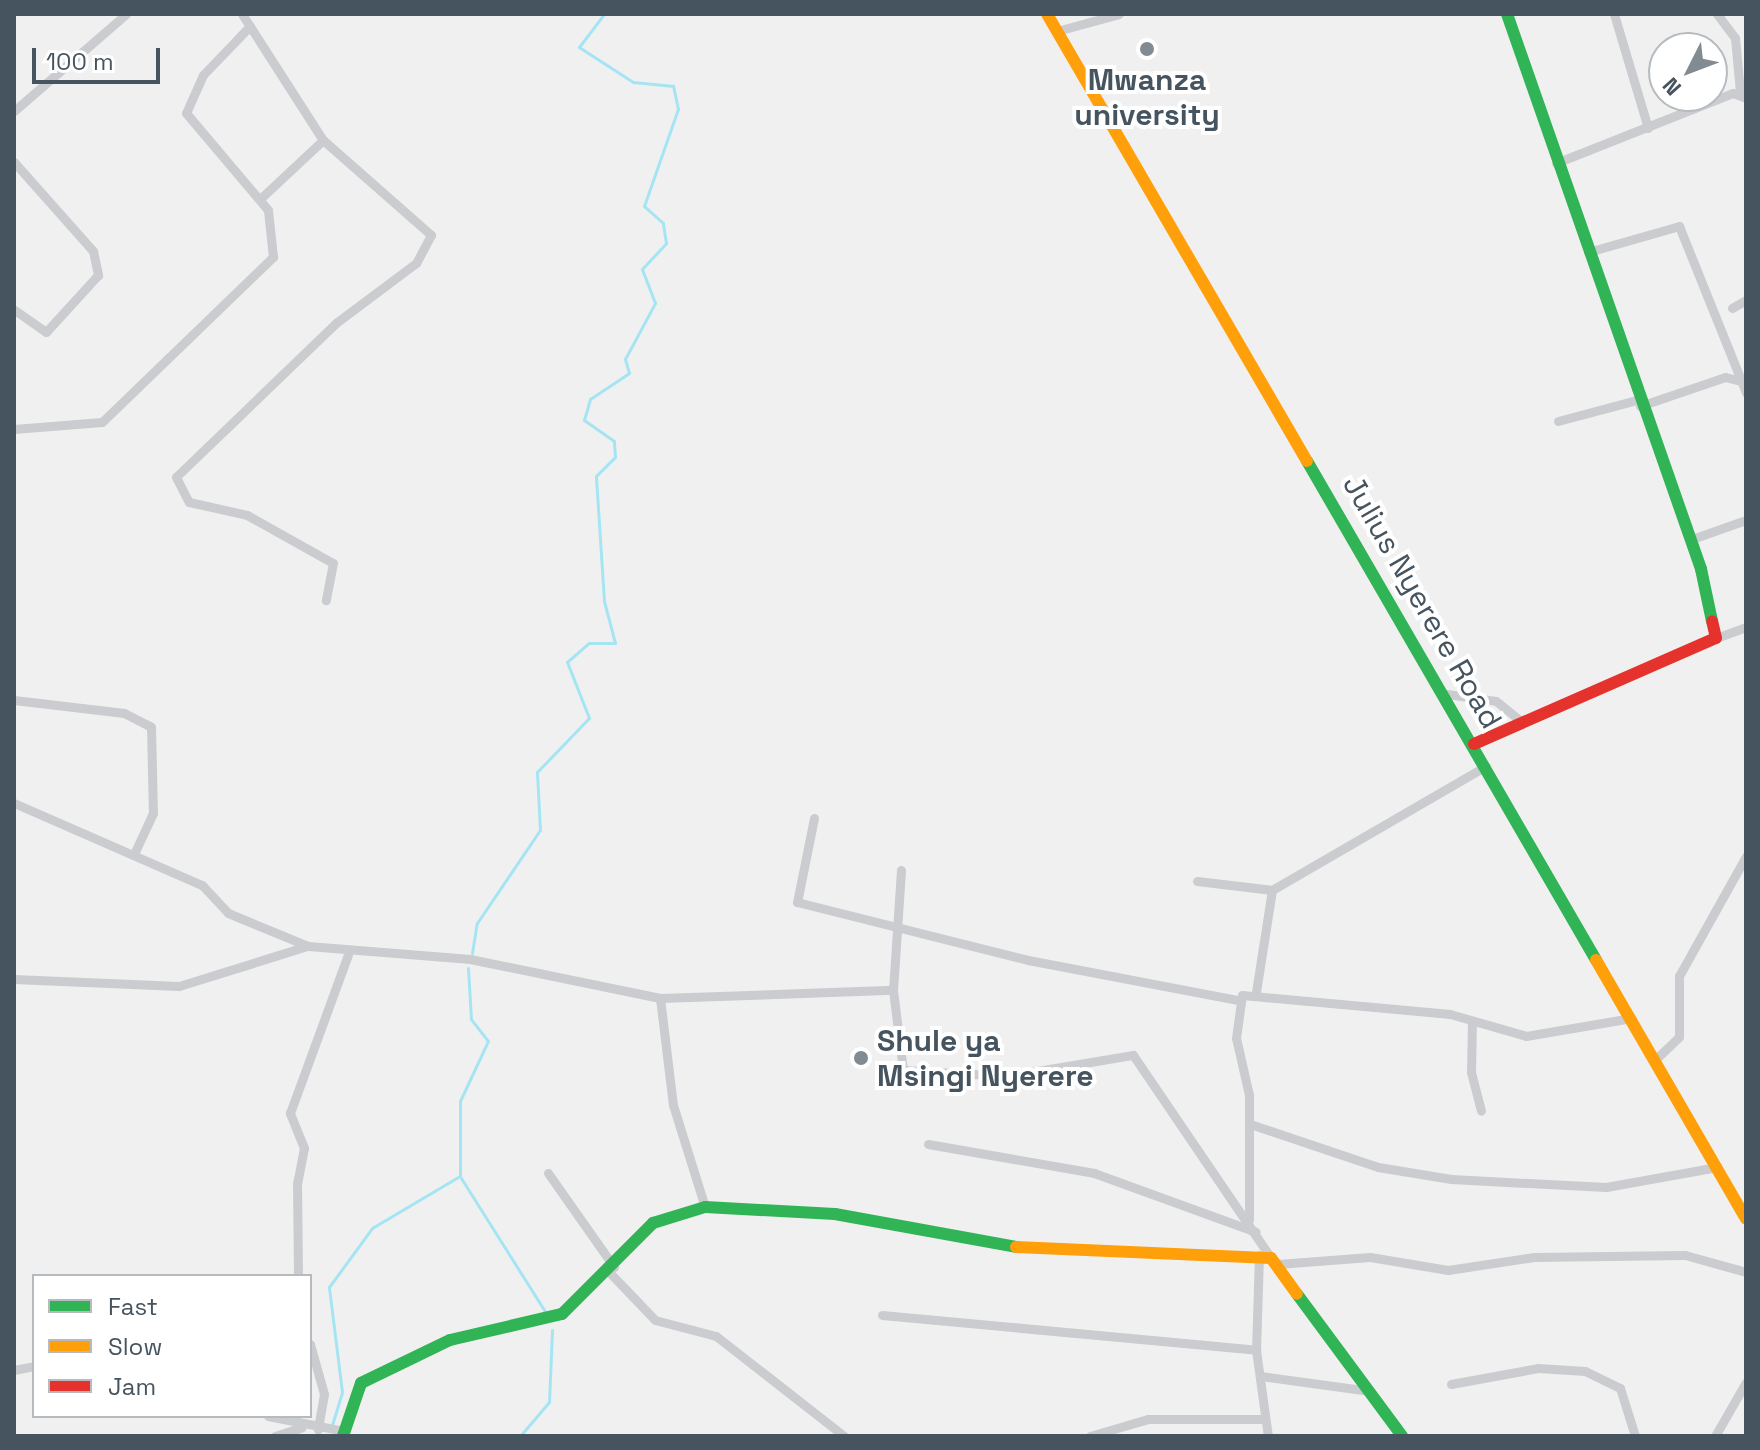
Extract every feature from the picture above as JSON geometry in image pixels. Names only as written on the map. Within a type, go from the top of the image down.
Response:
[{"type":"main road","name":"Julius Nyerere Road","points":[[1047,14],[1447,694],[1746,1219]]},
{"type":"main road","points":[[1474,744],[1716,638],[1692,539],[1638,403],[1507,14]]},
{"type":"main road","points":[[344,1434],[356,1390],[368,1379],[450,1340],[562,1314],[612,1269],[653,1223],[705,1207],[835,1214],[1039,1251],[1269,1259],[1402,1436]]},
{"type":"street","points":[[14,111],[125,14]]},
{"type":"street","points":[[1057,31],[1119,14]]},
{"type":"street","points":[[1614,14],[1648,128]]},
{"type":"street","points":[[1556,163],[1743,91],[1735,38],[1717,14]]},
{"type":"street","points":[[14,429],[93,426],[138,391],[273,257],[274,223],[260,199],[230,173],[186,113],[203,75],[247,18],[323,140],[426,227],[432,242],[395,283],[337,322],[243,415],[219,428],[176,477],[189,502],[247,515],[333,563],[326,600]]},
{"type":"street","points":[[260,199],[323,140]]},
{"type":"street","points":[[14,162],[93,251],[98,275],[46,332],[14,310]]},
{"type":"street","points":[[1586,253],[1679,226],[1746,393]]},
{"type":"street","points":[[1732,308],[1746,300]]},
{"type":"street","points":[[1558,421],[1638,403],[1725,377],[1741,381]]},
{"type":"street","points":[[1692,539],[1746,520]]},
{"type":"street","points":[[1716,638],[1746,627]]},
{"type":"street","points":[[1447,694],[1496,701],[1522,722]]},
{"type":"street","points":[[14,700],[124,713],[151,727],[153,813],[134,854]]},
{"type":"street","points":[[1197,881],[1272,890],[1486,766]]},
{"type":"street","points":[[14,803],[202,885],[228,913],[308,946],[349,952],[470,959],[660,998],[893,990]]},
{"type":"street","points":[[814,818],[795,901],[898,929],[1238,1000],[1256,992],[1472,1021],[1526,1036],[1633,1018]]},
{"type":"street","points":[[1657,1058],[1679,1037],[1679,976],[1746,856]]},
{"type":"street","points":[[901,870],[893,990],[903,1070],[1007,1076],[1133,1055],[1249,1220],[1269,1259],[1256,1350],[1268,1436]]},
{"type":"street","points":[[1256,992],[1272,890]]},
{"type":"street","points":[[14,979],[179,986],[308,946]]},
{"type":"street","points":[[298,1274],[304,1143],[290,1113],[349,952]]},
{"type":"street","points":[[660,998],[673,1105],[705,1207]]},
{"type":"street","points":[[1238,1000],[1236,1054],[1250,1124],[1249,1220]]},
{"type":"street","points":[[1472,1021],[1471,1072],[1481,1111]]},
{"type":"street","points":[[1250,1124],[1378,1167],[1451,1179],[1606,1187],[1717,1167]]},
{"type":"street","points":[[928,1144],[1094,1173],[1256,1232]]},
{"type":"street","points":[[548,1173],[612,1269],[655,1320],[716,1336],[844,1436]]},
{"type":"street","points":[[1269,1259],[1370,1257],[1431,1270],[1534,1257],[1685,1255],[1746,1272]]},
{"type":"street","points":[[882,1315],[1256,1350]]},
{"type":"street","points":[[312,1351],[324,1394],[318,1429]]},
{"type":"street","points":[[1451,1384],[1538,1368],[1585,1371],[1620,1388],[1635,1436]]},
{"type":"street","points":[[1260,1376],[1370,1391]]},
{"type":"street","points":[[1715,1436],[1746,1382]]},
{"type":"street","points":[[275,1418],[344,1434]]},
{"type":"street","points":[[1090,1436],[1148,1419],[1265,1419]]},
{"type":"street","points":[[275,1436],[303,1426]]},
{"type":"waterway","points":[[472,953],[477,923],[540,830],[537,772],[589,718],[567,662],[589,643],[615,643],[604,601],[596,476],[615,457],[614,441],[584,420],[590,399],[629,373],[625,359],[655,303],[642,269],[666,243],[663,223],[644,206],[678,109],[673,86],[633,82],[579,47],[604,14]]},
{"type":"waterway","points":[[332,1425],[342,1392],[329,1287],[372,1228],[460,1176],[460,1101],[488,1041],[471,1019],[468,968]]},
{"type":"waterway","points":[[461,1178],[546,1313]]},
{"type":"waterway","points":[[520,1436],[549,1402],[552,1330]]},
{"type":"traffic: fast","points":[[1507,14],[1701,569],[1712,621]]},
{"type":"traffic: fast","points":[[1307,461],[1596,960]]},
{"type":"traffic: fast","points":[[343,1436],[361,1383],[450,1340],[562,1314],[653,1223],[705,1207],[835,1214],[1016,1247]]},
{"type":"traffic: fast","points":[[1297,1294],[1402,1436]]},
{"type":"traffic: slow","points":[[1047,14],[1307,461]]},
{"type":"traffic: slow","points":[[1596,960],[1746,1219]]},
{"type":"traffic: slow","points":[[1016,1247],[1271,1258],[1297,1294]]},
{"type":"traffic: jam","points":[[1474,744],[1716,638],[1712,621]]},
{"type":"place","name":"Mwanza university","points":[[1147,49]]},
{"type":"place","name":"Shule ya Msingi Nyerere","points":[[861,1058]]}]
